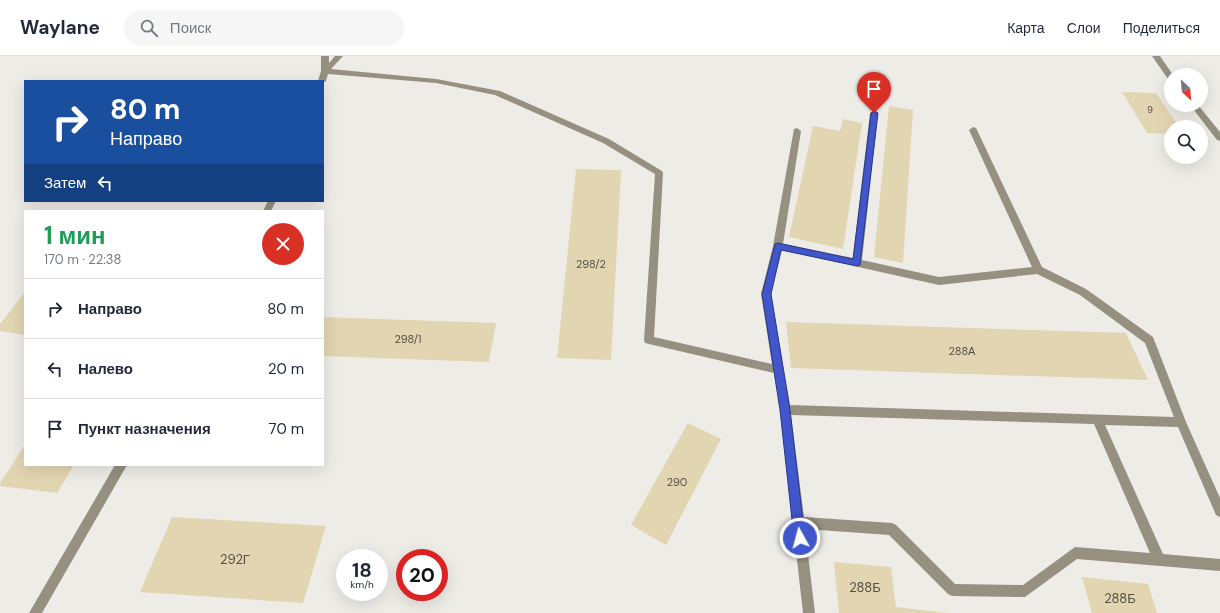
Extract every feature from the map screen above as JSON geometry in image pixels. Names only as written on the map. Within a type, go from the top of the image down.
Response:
[{"type":"street","points":[[322,80],[326,56]]},
{"type":"street","points":[[324,71],[339,56]]},
{"type":"street","points":[[1156,56],[1165,68]]},
{"type":"street","points":[[324,71],[436,81],[497,93],[606,141],[659,173],[649,340],[778,370]]},
{"type":"street","points":[[1200,112],[1220,138]]},
{"type":"street","points":[[857,263],[874,113]]},
{"type":"street","points":[[973,130],[1038,270]]},
{"type":"street","points":[[797,131],[778,246],[766,294],[785,410],[809,613]]},
{"type":"street","points":[[778,246],[939,281],[1038,270],[1083,292],[1149,340],[1181,422],[1220,511]]},
{"type":"street","points":[[785,410],[1181,422]]},
{"type":"street","points":[[1098,420],[1159,560]]},
{"type":"street","points":[[35,613],[120,466]]},
{"type":"street","points":[[798,523],[892,529],[952,590],[1025,591],[1075,553],[1220,565]]},
{"type":"building","points":[[1122,92],[1156,93],[1164,105],[1164,112],[1169,112],[1174,120],[1164,120],[1164,134],[1147,133]]},
{"type":"building","points":[[889,106],[913,110],[903,263],[874,257]]},
{"type":"building","points":[[843,119],[862,123],[843,249],[789,237],[813,126],[840,131]]},
{"type":"building","points":[[576,169],[621,170],[611,360],[557,358]]},
{"type":"building","points":[[24,293],[24,335],[0,331],[0,324]]},
{"type":"building","points":[[324,317],[496,323],[489,362],[324,356]]},
{"type":"building","points":[[786,322],[1126,333],[1148,380],[791,368]]},
{"type":"building","points":[[688,423],[721,439],[666,545],[631,525]]},
{"type":"building","points":[[24,447],[24,466],[73,466],[57,493],[0,486],[0,483]]},
{"type":"building","points":[[172,517],[326,526],[303,603],[140,592]]},
{"type":"building","points":[[834,562],[891,567],[896,607],[947,613],[839,613]]},
{"type":"building","points":[[1082,577],[1148,584],[1157,613],[1092,613]]},
{"type":"route","points":[[800,538],[785,410],[766,294],[778,246],[857,263],[874,113]]}]
